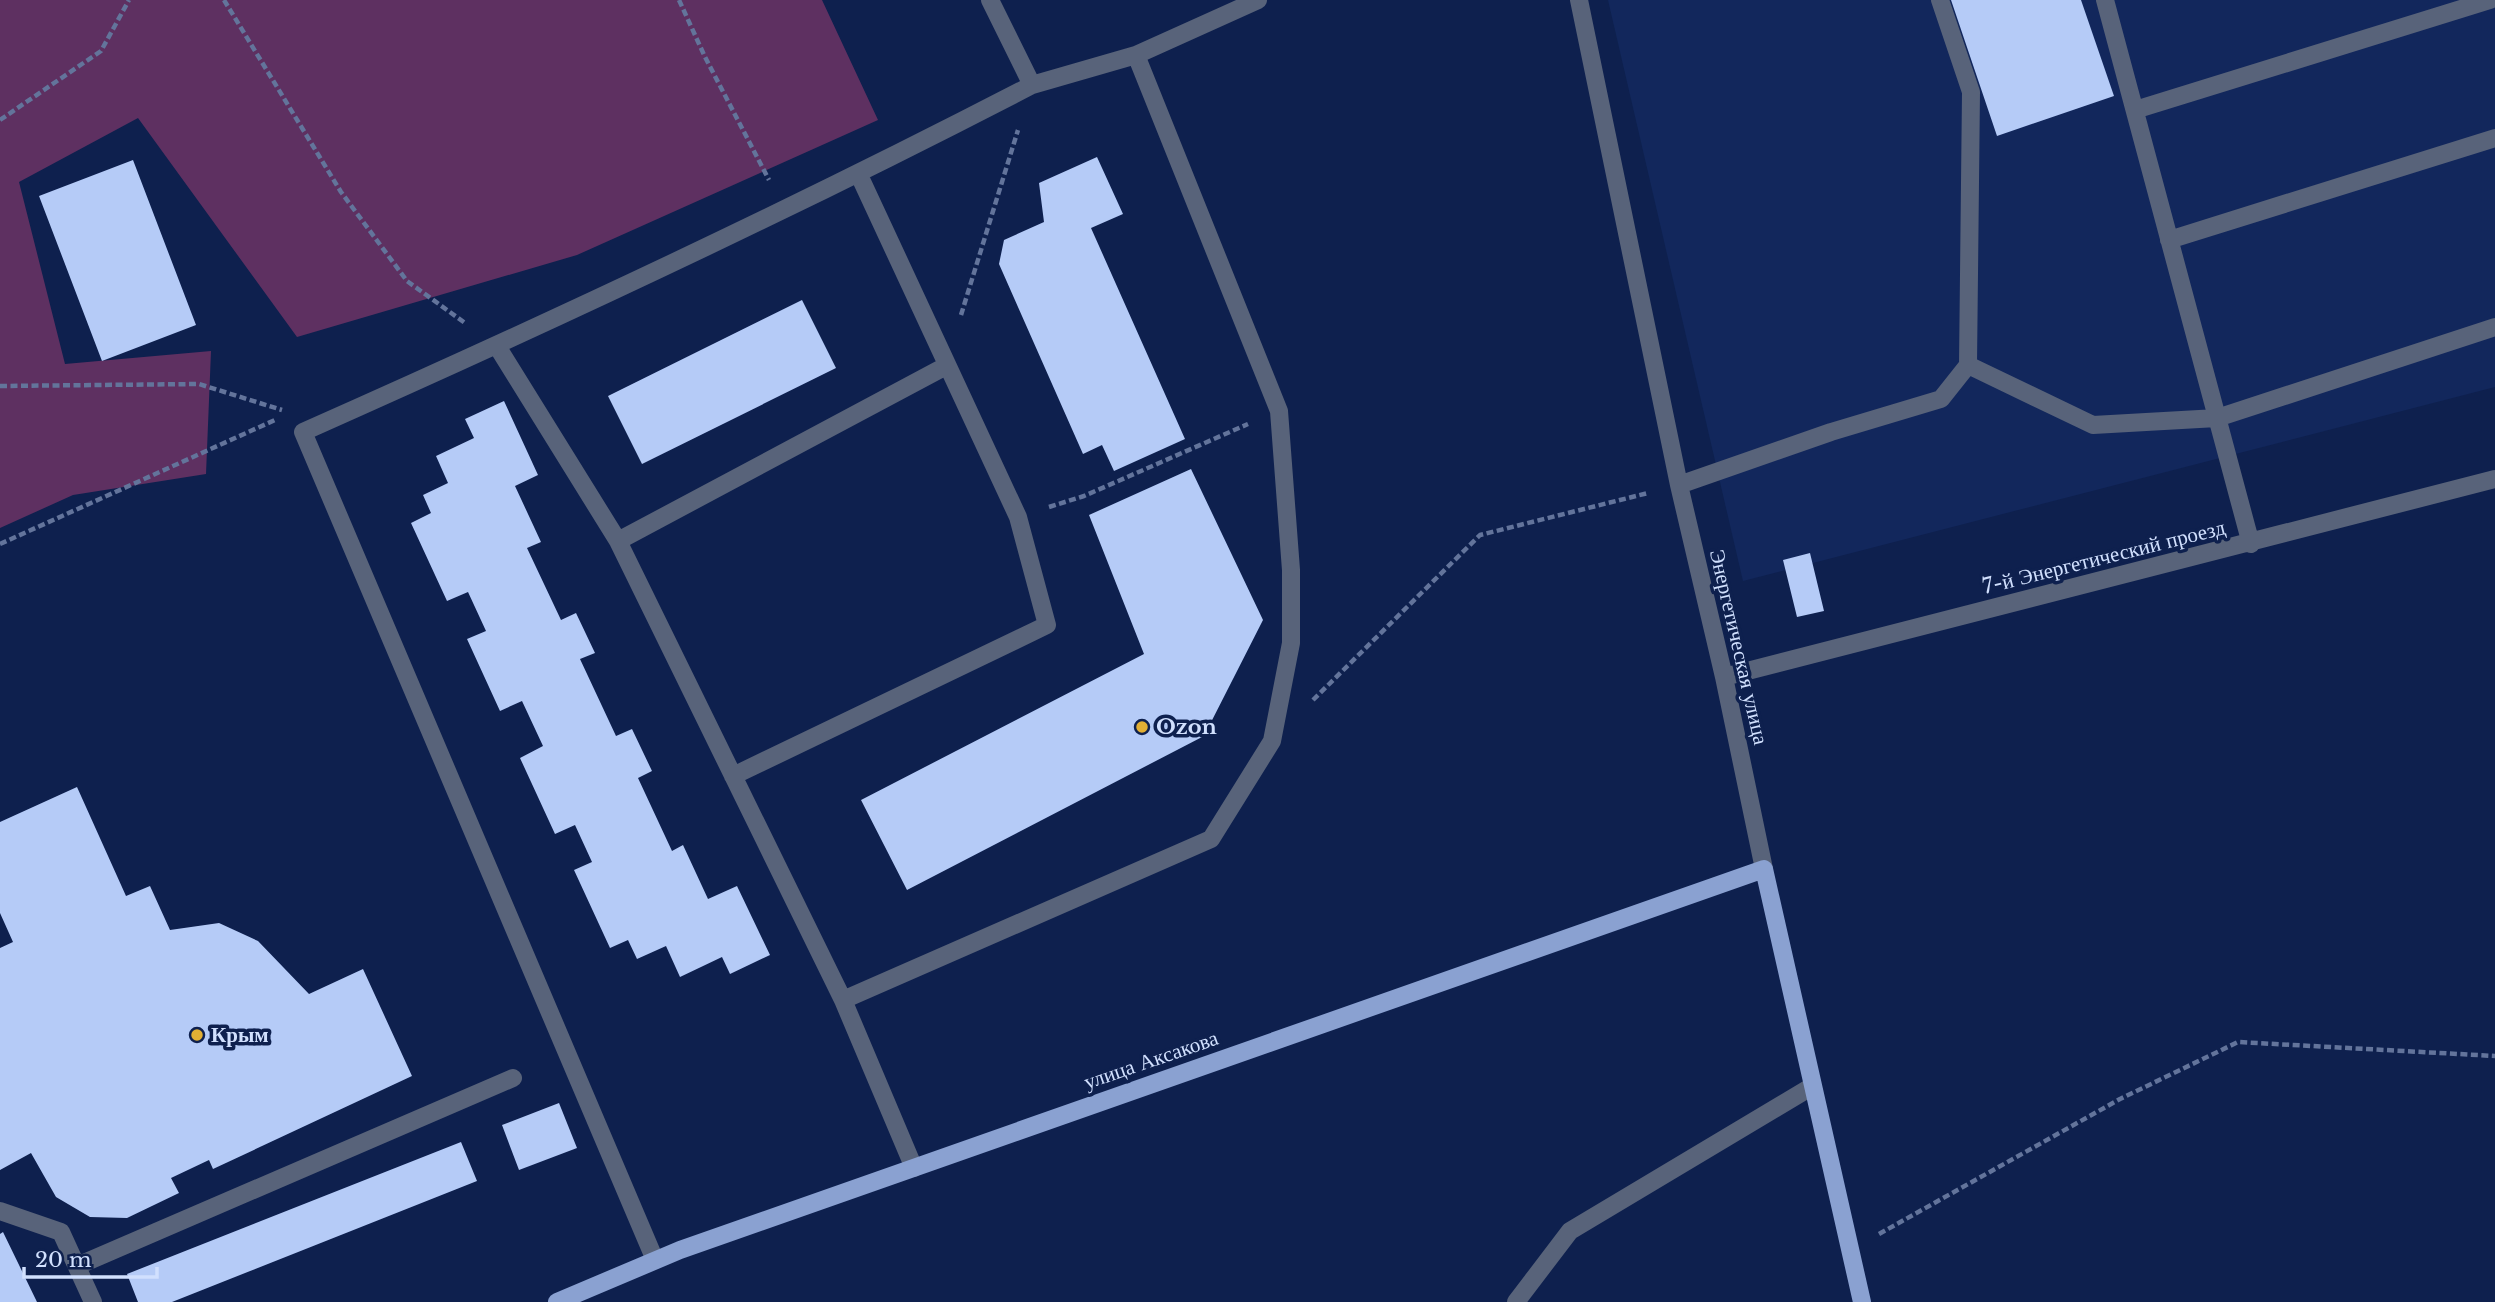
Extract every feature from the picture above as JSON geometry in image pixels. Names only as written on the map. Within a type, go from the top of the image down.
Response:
[{"type":"main road","name":"улица Аксакова","points":[[557,1302],[655,1260],[1764,869]]},
{"type":"main road","name":"Энергетическая улица","points":[[1764,869],[1861,1302]]},
{"type":"street","points":[[990,0],[1032,85]]},
{"type":"street","points":[[655,1260],[303,432],[497,346],[859,175],[1032,85],[1136,55],[1258,0]]},
{"type":"street","name":"Энергетическая улица","points":[[1579,0],[1679,485],[1724,677],[1764,869]]},
{"type":"street","points":[[1679,485],[1831,432],[1941,399],[1968,365],[1970,92],[1940,0]]},
{"type":"street","points":[[2105,0],[2251,544]]},
{"type":"street","points":[[2135,110],[2490,0]]},
{"type":"street","points":[[843,1000],[1210,838],[1272,741],[1291,643],[1291,570],[1279,411],[1136,55]]},
{"type":"street","points":[[2169,240],[2495,138]]},
{"type":"street","points":[[733,776],[1047,625],[1018,517],[859,175]]},
{"type":"street","points":[[1968,365],[2093,425],[2217,418],[2495,327]]},
{"type":"street","points":[[497,346],[618,541],[843,1000],[915,1168]]},
{"type":"street","points":[[618,541],[946,366]]},
{"type":"street","name":"7-й Энергетический проезд","points":[[1724,677],[2251,544],[2495,479]]},
{"type":"street","points":[[76,1266],[513,1078]]},
{"type":"street","points":[[1516,1302],[1570,1231],[1811,1087]]},
{"type":"street","points":[[0,1210],[61,1232],[93,1302]]},
{"type":"path","points":[[0,120],[101,51],[129,0]]},
{"type":"path","points":[[224,0],[341,192],[407,281],[497,346]]},
{"type":"path","points":[[679,0],[705,57],[785,209]]},
{"type":"path","points":[[946,366],[1032,85]]},
{"type":"path","points":[[0,386],[199,384],[291,413],[0,544]]},
{"type":"path","points":[[1084,496],[1279,411]]},
{"type":"path","points":[[1311,702],[1480,535],[1679,485]]},
{"type":"path","points":[[1850,1250],[2120,1099],[2238,1042],[2495,1056]]},
{"type":"shaded area","points":[[0,0],[822,0],[878,120],[577,255],[297,337],[138,118],[19,182],[65,364],[211,351],[206,474],[73,495],[0,528]]},
{"type":"shaded area","points":[[1608,0],[2495,0],[2495,387],[1743,581]]},
{"type":"building","points":[[1951,0],[2081,0],[2114,96],[1997,136]]},
{"type":"building","points":[[1097,157],[1123,214],[1091,228],[1185,439],[1114,471],[1102,445],[1083,454],[999,264],[1004,240],[1044,222],[1039,183]]},
{"type":"building","points":[[133,160],[196,325],[102,361],[39,196]]},
{"type":"building","points":[[802,300],[836,368],[642,464],[608,396]]},
{"type":"building","points":[[504,401],[538,475],[515,486],[541,542],[527,548],[561,620],[576,613],[595,653],[580,659],[616,736],[632,729],[652,771],[638,778],[672,851],[683,845],[708,899],[737,886],[770,955],[730,974],[722,957],[680,977],[666,946],[637,959],[628,940],[610,948],[574,870],[592,862],[575,825],[555,834],[520,758],[543,746],[522,701],[500,711],[467,639],[486,631],[468,592],[447,601],[411,523],[431,513],[423,495],[448,483],[436,456],[474,438],[465,419]]},
{"type":"building","points":[[1191,469],[1263,620],[1204,736],[907,890],[861,800],[1144,654],[1089,515]]},
{"type":"building","points":[[1810,553],[1824,611],[1797,617],[1783,560]]},
{"type":"building","name":"Крым","points":[[77,787],[126,896],[150,886],[170,930],[219,923],[258,941],[309,994],[363,969],[412,1076],[213,1169],[209,1160],[171,1178],[179,1193],[127,1218],[90,1217],[56,1197],[31,1153],[0,1170],[0,948],[13,942],[0,913],[0,822]]},
{"type":"building","points":[[559,1103],[577,1148],[519,1170],[502,1125]]},
{"type":"building","points":[[461,1142],[477,1181],[172,1302],[138,1302],[127,1274]]},
{"type":"building","points":[[3,1232],[37,1302],[0,1302],[0,1234]]},
{"type":"place","name":"Ozon","points":[[1142,727]]},
{"type":"place","name":"Крым","points":[[197,1035]]}]
